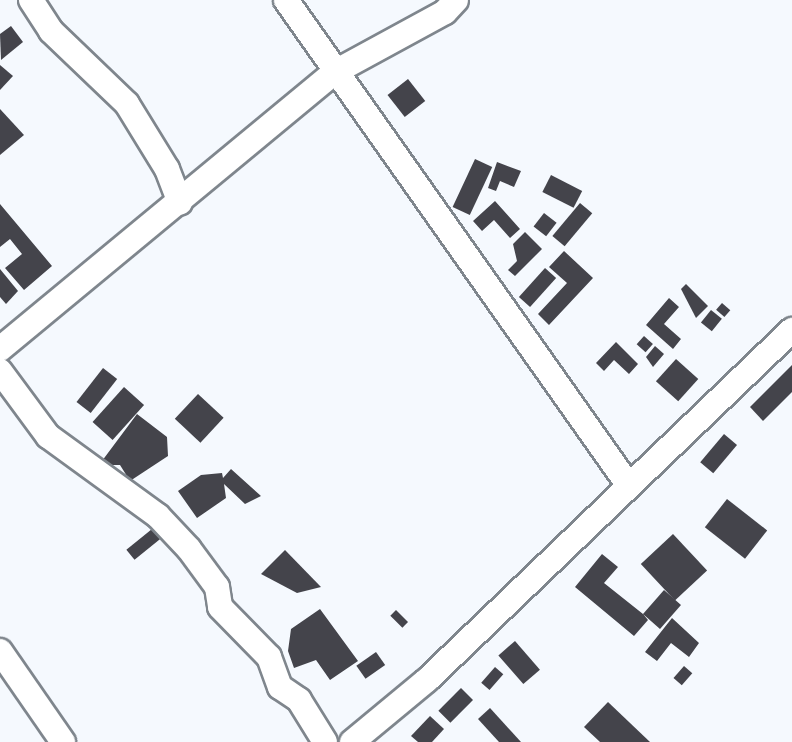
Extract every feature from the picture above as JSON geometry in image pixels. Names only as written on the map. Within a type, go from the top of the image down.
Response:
[{"type":"street","points":[[31,0],[51,31],[127,104],[167,169],[180,203]]},
{"type":"street","points":[[286,0],[627,483]]},
{"type":"street","points":[[0,349],[180,203],[335,72],[445,12],[456,0]]},
{"type":"street","points":[[352,742],[568,547],[627,483],[792,330]]},
{"type":"street","points":[[0,371],[48,436],[158,516],[189,549],[217,587],[220,607],[269,657],[280,687],[299,700],[325,742]]},
{"type":"street","points":[[3,661],[63,742]]},
{"type":"building","points":[[11,26],[23,42],[1,60],[0,34]]},
{"type":"building","points":[[0,65],[13,76],[0,90]]},
{"type":"building","points":[[408,79],[425,101],[405,117],[388,95]]},
{"type":"building","points":[[0,109],[24,135],[0,155]]},
{"type":"building","points":[[475,159],[492,167],[470,215],[453,207]]},
{"type":"building","points":[[497,162],[521,171],[514,187],[500,181],[496,191],[488,188]]},
{"type":"building","points":[[551,175],[582,191],[574,208],[542,192]]},
{"type":"building","points":[[495,201],[520,229],[510,238],[494,220],[482,231],[473,221]]},
{"type":"building","points":[[580,203],[592,213],[565,246],[552,236]]},
{"type":"building","points":[[0,204],[52,266],[24,290],[5,268],[22,254],[10,239],[0,247]]},
{"type":"building","points":[[544,213],[557,223],[546,236],[534,226]]},
{"type":"building","points":[[525,232],[542,249],[515,276],[508,270],[517,261],[513,244]]},
{"type":"building","points":[[564,251],[593,278],[549,325],[538,314],[567,283],[549,267]]},
{"type":"building","points":[[545,268],[556,278],[530,307],[519,297]]},
{"type":"building","points":[[0,269],[18,291],[6,304],[0,297]]},
{"type":"building","points":[[686,284],[708,306],[696,318],[681,289]]},
{"type":"building","points":[[669,298],[679,307],[664,324],[681,339],[673,349],[646,325]]},
{"type":"building","points":[[722,303],[730,310],[724,317],[716,310]]},
{"type":"building","points":[[711,310],[722,319],[712,331],[701,322]]},
{"type":"building","points":[[644,336],[653,344],[646,352],[637,344]]},
{"type":"building","points":[[616,342],[638,364],[629,374],[614,360],[604,371],[596,363]]},
{"type":"building","points":[[655,346],[664,354],[653,367],[646,357]]},
{"type":"building","points":[[676,359],[698,379],[678,401],[656,381]]},
{"type":"building","points":[[792,365],[792,392],[763,421],[750,407]]},
{"type":"building","points":[[103,368],[117,379],[91,413],[77,402]]},
{"type":"building","points":[[124,387],[144,405],[113,440],[93,422]]},
{"type":"building","points":[[198,394],[224,418],[200,443],[175,419]]},
{"type":"building","points":[[137,414],[167,437],[168,456],[130,481],[120,465],[99,465]]},
{"type":"building","points":[[724,434],[737,445],[713,473],[700,462]]},
{"type":"building","points":[[231,469],[261,496],[245,504],[224,484],[226,498],[197,518],[178,491],[201,475],[222,473],[223,478]]},
{"type":"building","points":[[727,499],[767,530],[745,559],[705,527]]},
{"type":"building","points":[[152,529],[160,539],[135,560],[126,550]]},
{"type":"building","points":[[673,534],[707,571],[675,601],[641,564]]},
{"type":"building","points":[[285,550],[321,587],[297,593],[261,574]]},
{"type":"building","points":[[602,554],[618,567],[604,583],[648,620],[634,636],[575,587]]},
{"type":"building","points":[[664,590],[681,605],[660,629],[643,614]]},
{"type":"building","points":[[320,609],[358,661],[330,680],[316,660],[294,668],[288,651],[291,629]]},
{"type":"building","points":[[396,610],[408,622],[402,628],[390,616]]},
{"type":"building","points":[[672,618],[699,643],[689,657],[671,643],[657,661],[645,652]]},
{"type":"building","points":[[515,641],[540,670],[523,684],[498,655]]},
{"type":"building","points":[[376,652],[385,665],[366,679],[356,666]]},
{"type":"building","points":[[684,666],[692,673],[682,685],[674,678]]},
{"type":"building","points":[[495,667],[503,674],[490,690],[481,683]]},
{"type":"building","points":[[461,688],[473,700],[450,723],[438,711]]},
{"type":"building","points":[[608,702],[650,742],[600,742],[584,727]]},
{"type":"building","points":[[490,708],[521,742],[499,742],[478,719]]},
{"type":"building","points":[[430,716],[444,729],[432,742],[418,742],[411,736]]}]
